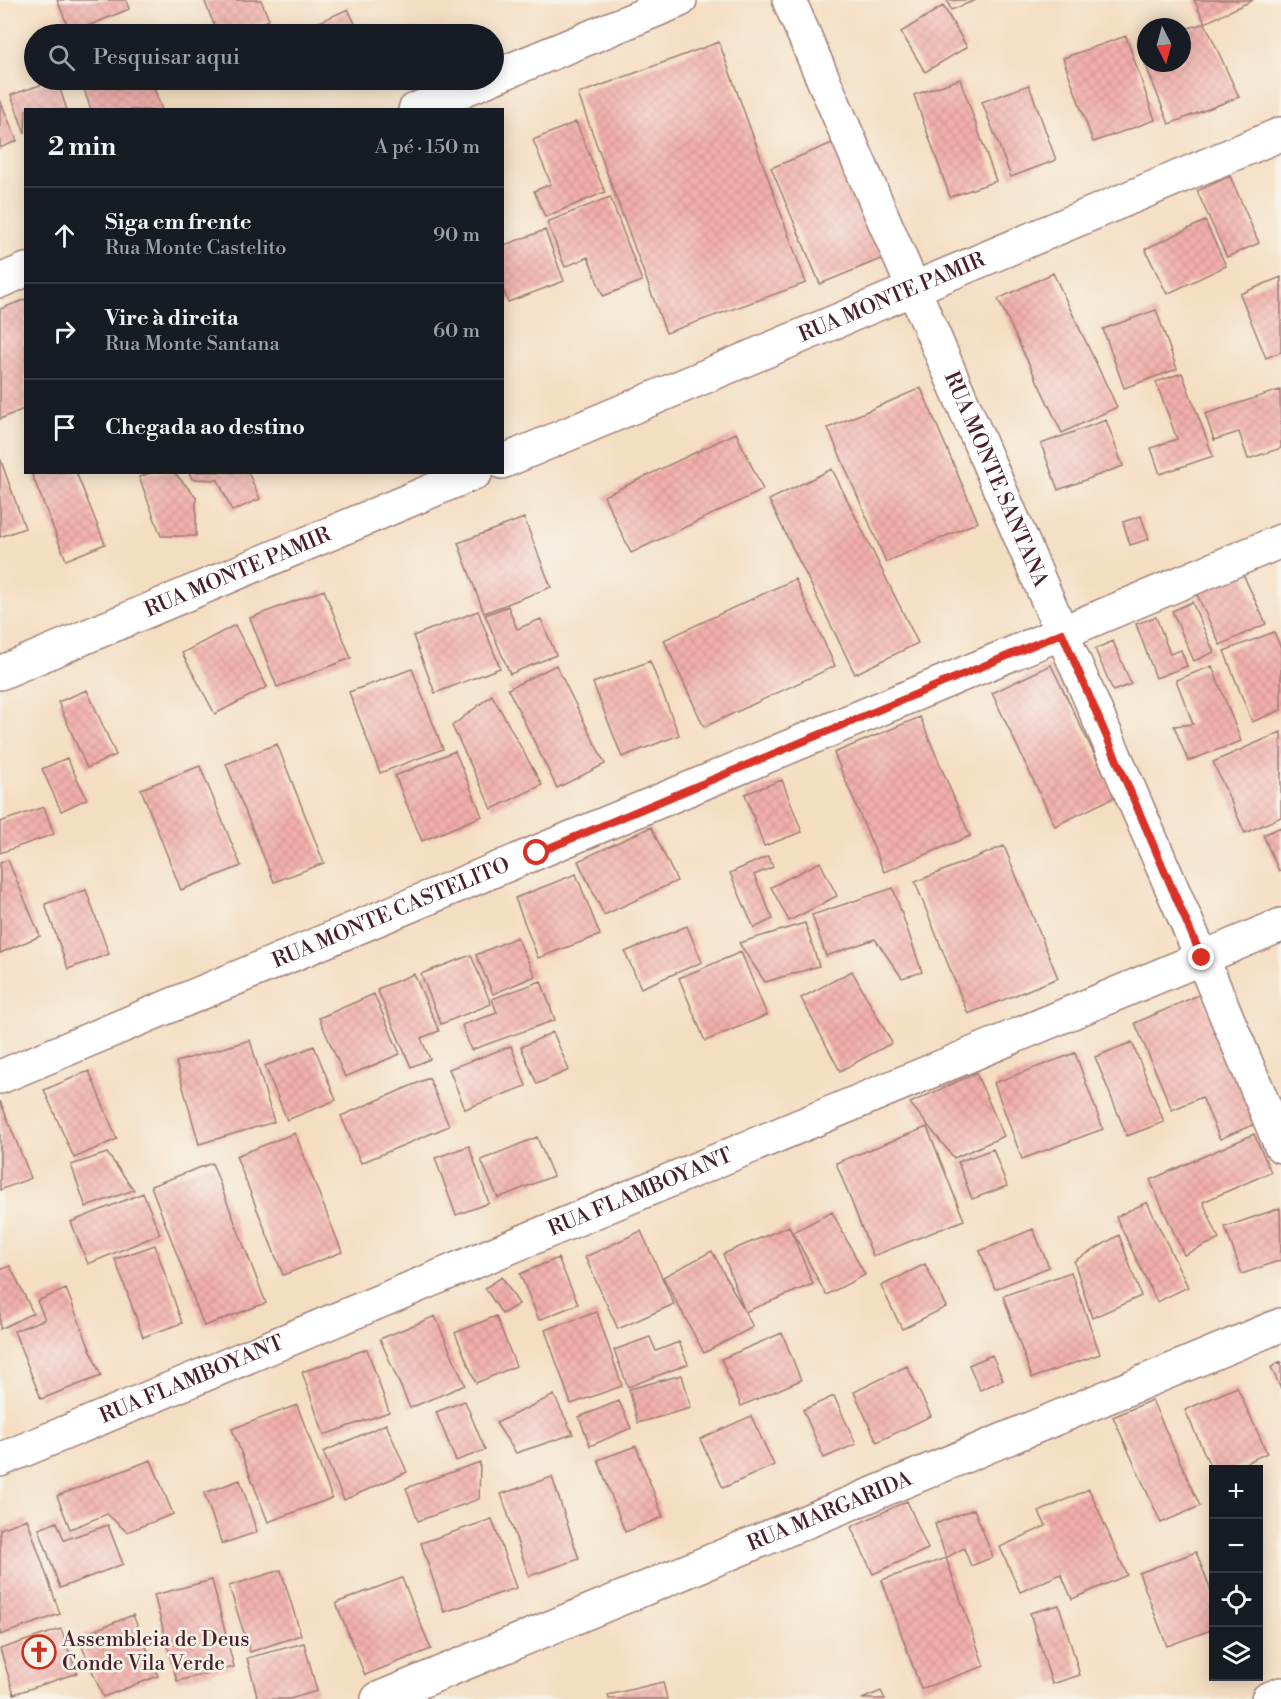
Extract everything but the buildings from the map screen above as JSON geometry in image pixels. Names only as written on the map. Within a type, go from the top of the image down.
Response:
[{"type":"street","points":[[504,73],[680,0]]},
{"type":"street","name":"RUA MONTE SANTANA","points":[[789,0],[1281,1146]]},
{"type":"street","points":[[420,108],[463,90]]},
{"type":"street","name":"RUA MONTE PAMIR","points":[[504,461],[1281,135]]},
{"type":"street","points":[[0,281],[24,271]]},
{"type":"street","name":"RUA MONTE PAMIR","points":[[0,673],[471,474]]},
{"type":"street","name":"RUA MONTE CASTELITO","points":[[0,1077],[1281,541]]},
{"type":"street","name":"RUA FLAMBOYANT","points":[[0,1460],[1281,926]]},
{"type":"street","name":"RUA MARGARIDA","points":[[378,1699],[1281,1325]]},
{"type":"street","points":[[1268,1699],[1281,1694]]},
{"type":"place","name":"Assembleia de Deus Conde Vila Verde","points":[[39,1652]]},
{"type":"route","points":[[537,853],[1062,633],[1202,958]]}]
